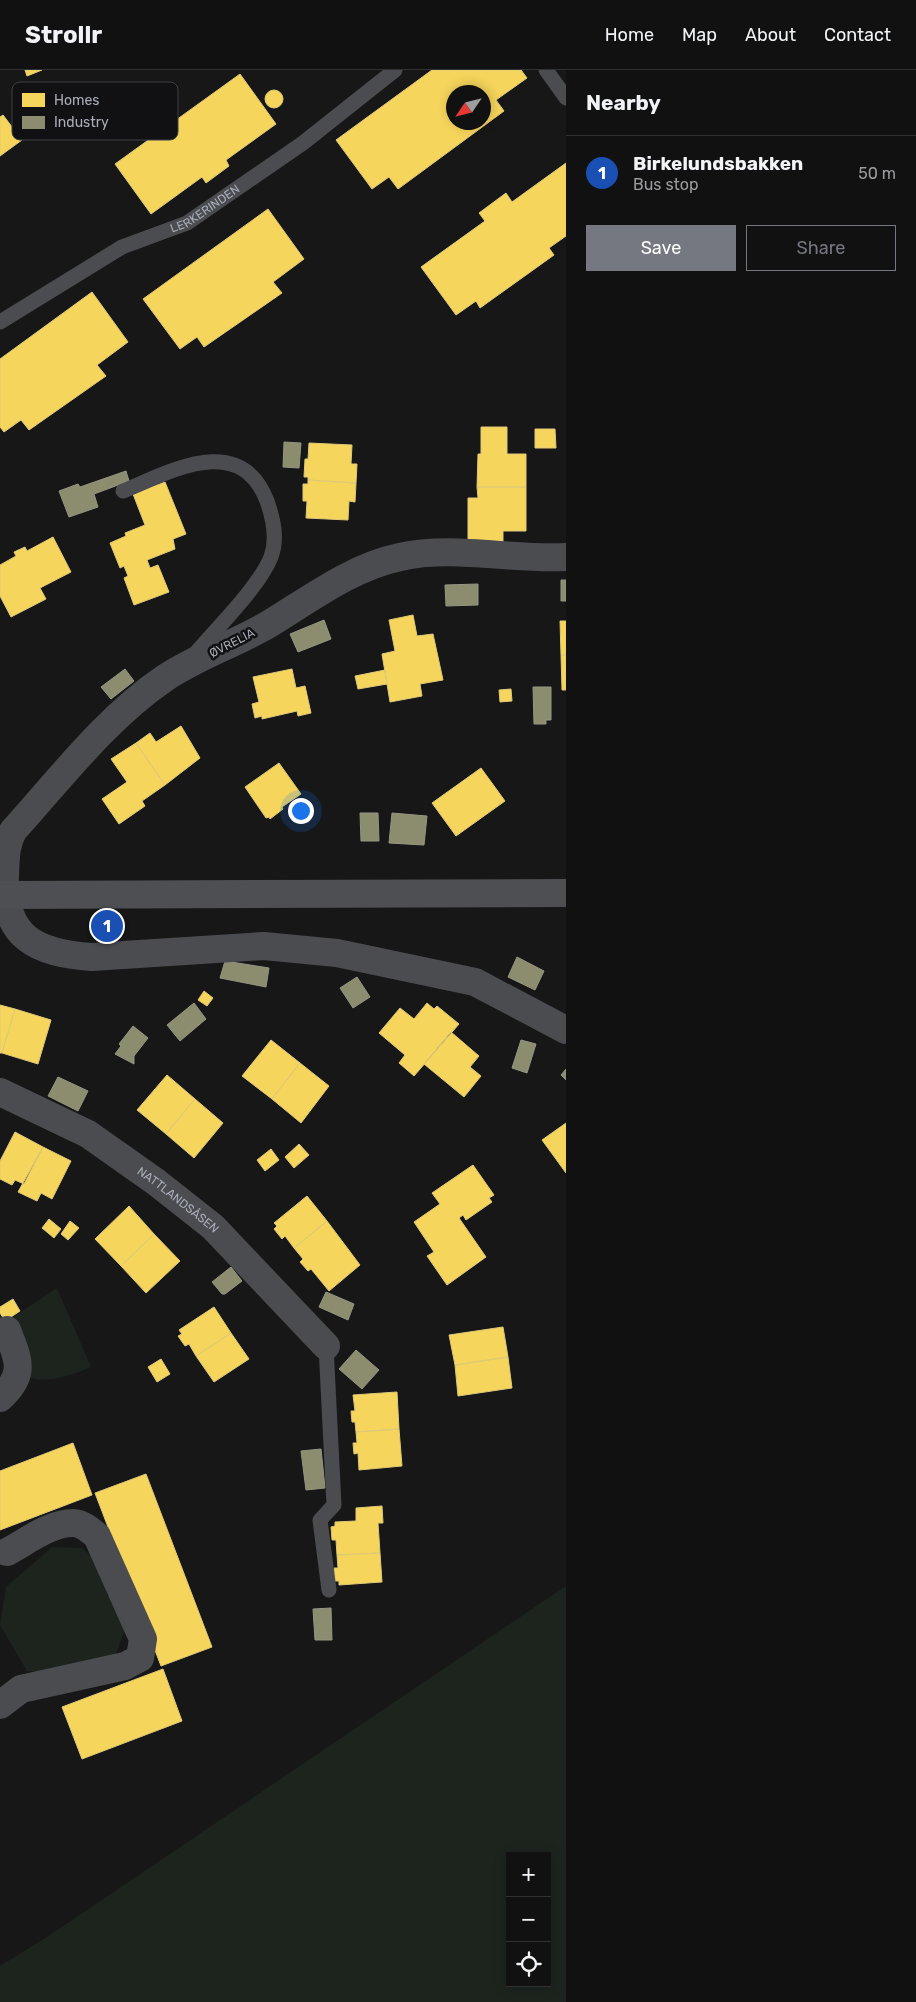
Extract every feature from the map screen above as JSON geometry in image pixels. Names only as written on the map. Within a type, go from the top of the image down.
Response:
[{"type":"main road","points":[[2,895],[566,894]]},
{"type":"street","name":"ØVRELIA","points":[[566,558],[429,552],[400,557],[361,570],[222,650],[186,664],[163,680],[127,710],[87,749],[13,831],[6,844],[2,895],[10,917],[22,935],[39,946],[64,955],[92,957],[264,946],[338,953],[475,982],[566,1030]]},
{"type":"street","name":"NATTLANDSÅSEN","points":[[0,1092],[88,1134],[164,1188],[213,1227],[326,1346]]},
{"type":"street","points":[[0,1398],[8,1392],[18,1375],[18,1360],[7,1330]]},
{"type":"street","points":[[0,1705],[22,1689],[124,1666],[140,1658],[143,1640],[97,1536],[86,1527],[73,1523],[49,1530],[7,1552]]},
{"type":"lane","name":"LERKERINDEN","points":[[0,322],[122,247],[187,223],[303,143],[395,70]]},
{"type":"lane","points":[[546,70],[566,98]]},
{"type":"lane","points":[[123,491],[183,466],[204,461],[222,460],[238,466],[252,478],[265,495],[273,517],[275,535],[272,555],[263,574],[186,664]]},
{"type":"lane","points":[[326,1346],[334,1505],[320,1520],[328,1590]]},
{"type":"shaded area","points":[[57,1288],[91,1367],[60,1378],[39,1379],[29,1377],[19,1372],[9,1361],[0,1326]]},
{"type":"shaded area","points":[[52,1547],[82,1548],[101,1565],[107,1595],[130,1616],[114,1659],[66,1673],[27,1671],[0,1625],[6,1587]]},
{"type":"shaded area","points":[[566,1586],[566,2002],[0,2002],[0,1966],[47,1937]]},
{"type":"building: Homes","points":[[25,70],[42,70],[27,76]]},
{"type":"building: Homes","points":[[432,70],[521,70],[527,78],[496,100],[504,111],[491,121],[491,85],[446,85],[446,130],[478,130],[398,189],[389,177],[372,189],[336,140]]},
{"type":"building: Homes","points":[[240,74],[276,124],[226,160],[229,166],[206,183],[202,177],[151,214],[115,164],[148,140],[178,140],[178,119]]},
{"type":"building: Homes","points":[[274,90],[280,93],[283,99],[280,105],[274,108],[268,105],[265,99],[268,93]]},
{"type":"building: Homes","points":[[3,115],[12,127],[12,140],[22,140],[0,156],[0,117]]},
{"type":"building: Homes","points":[[566,163],[566,236],[549,248],[554,255],[480,308],[476,301],[456,315],[421,267],[485,221],[479,213],[506,193],[512,202]]},
{"type":"building: Homes","points":[[268,209],[304,259],[273,282],[282,293],[204,347],[197,337],[180,349],[143,299]]},
{"type":"building: Homes","points":[[92,292],[128,342],[97,365],[106,376],[29,430],[21,420],[4,432],[0,427],[0,359]]},
{"type":"building: Homes","points":[[481,427],[507,427],[507,454],[526,454],[526,487],[477,487],[478,454],[481,454]]},
{"type":"building: Homes","points":[[535,429],[555,429],[556,448],[535,448]]},
{"type":"building: Homes","points":[[309,443],[352,445],[351,464],[357,464],[356,483],[308,480],[308,477],[304,477],[305,459],[308,459]]},
{"type":"building: Homes","points":[[308,480],[356,483],[355,502],[349,501],[348,520],[306,518],[307,501],[303,501],[303,484],[308,484]]},
{"type":"building: Homes","points":[[165,482],[186,534],[173,539],[175,549],[147,560],[150,568],[158,565],[169,592],[134,605],[124,578],[128,576],[124,566],[120,568],[110,543],[126,536],[125,533],[145,525],[133,494]]},
{"type":"building: Homes","points":[[477,487],[526,487],[526,531],[503,531],[503,544],[468,544],[468,498],[478,498]]},
{"type":"building: Homes","points":[[53,537],[71,572],[40,588],[46,599],[11,617],[0,596],[0,565],[16,556],[14,552],[25,547],[27,551]]},
{"type":"building: Homes","points":[[413,615],[417,636],[433,634],[443,680],[420,684],[422,696],[390,702],[382,654],[395,651],[389,620]]},
{"type":"building: Homes","points":[[560,621],[566,621],[566,655],[561,655]]},
{"type":"building: Homes","points":[[561,655],[566,655],[566,690],[562,690]]},
{"type":"building: Homes","points":[[292,669],[296,688],[305,686],[311,713],[298,716],[297,711],[262,719],[262,716],[255,718],[252,704],[259,702],[253,677]]},
{"type":"building: Homes","points":[[385,670],[387,684],[358,689],[355,676]]},
{"type":"building: Homes","points":[[511,689],[512,701],[500,702],[499,690]]},
{"type":"building: Homes","points":[[181,726],[200,758],[165,785],[136,743],[150,733],[156,742]]},
{"type":"building: Homes","points":[[136,743],[165,785],[142,801],[145,806],[119,824],[102,799],[127,782],[111,759]]},
{"type":"building: Homes","points":[[279,763],[301,794],[282,807],[283,809],[270,819],[269,817],[266,818],[245,787]]},
{"type":"building: Homes","points":[[481,768],[505,801],[456,836],[432,803]]},
{"type":"building: Homes","points":[[204,991],[213,998],[207,1006],[198,1000]]},
{"type":"building: Homes","points":[[427,1003],[434,1009],[437,1006],[459,1024],[414,1076],[399,1063],[405,1055],[379,1033],[400,1008],[414,1019]]},
{"type":"building: Homes","points":[[0,1005],[15,1009],[2,1053],[0,1053]]},
{"type":"building: Homes","points":[[15,1009],[51,1020],[38,1064],[2,1053]]},
{"type":"building: Homes","points":[[451,1032],[479,1056],[470,1067],[481,1076],[464,1097],[424,1064]]},
{"type":"building: Homes","points":[[271,1040],[300,1063],[272,1099],[242,1076]]},
{"type":"building: Homes","points":[[300,1063],[329,1086],[301,1123],[272,1099]]},
{"type":"building: Homes","points":[[167,1075],[195,1099],[166,1134],[137,1110]]},
{"type":"building: Homes","points":[[195,1099],[223,1123],[194,1158],[166,1134]]},
{"type":"building: Homes","points":[[566,1123],[566,1173],[542,1140]]},
{"type":"building: Homes","points":[[15,1132],[43,1147],[24,1184],[15,1180],[12,1185],[0,1179],[0,1161]]},
{"type":"building: Homes","points":[[299,1144],[309,1155],[294,1168],[285,1157]]},
{"type":"building: Homes","points":[[43,1147],[71,1161],[52,1199],[41,1193],[37,1201],[18,1192]]},
{"type":"building: Homes","points":[[271,1149],[279,1160],[265,1171],[257,1160]]},
{"type":"building: Homes","points":[[473,1165],[494,1195],[489,1198],[492,1202],[466,1220],[463,1215],[459,1218],[486,1257],[447,1285],[427,1256],[434,1252],[414,1222],[440,1204],[432,1193]]},
{"type":"building: Homes","points":[[307,1196],[327,1221],[294,1248],[285,1236],[282,1239],[274,1229],[277,1226],[274,1223]]},
{"type":"building: Homes","points":[[129,1206],[154,1234],[121,1266],[95,1239]]},
{"type":"building: Homes","points":[[49,1219],[61,1229],[54,1238],[42,1228]]},
{"type":"building: Homes","points":[[70,1221],[79,1228],[68,1240],[61,1234]]},
{"type":"building: Homes","points":[[327,1221],[360,1265],[329,1291],[311,1269],[308,1271],[300,1262],[303,1259],[294,1248]]},
{"type":"building: Homes","points":[[154,1234],[180,1261],[146,1293],[121,1266]]},
{"type":"building: Homes","points":[[13,1299],[20,1311],[5,1321],[0,1313],[0,1307]]},
{"type":"building: Homes","points":[[214,1307],[231,1333],[196,1356],[189,1344],[185,1346],[178,1336],[182,1334],[179,1330]]},
{"type":"building: Homes","points":[[503,1327],[508,1357],[455,1365],[449,1335]]},
{"type":"building: Homes","points":[[231,1333],[249,1359],[214,1382],[196,1356]]},
{"type":"building: Homes","points":[[508,1357],[512,1388],[458,1396],[455,1365]]},
{"type":"building: Homes","points":[[161,1359],[170,1374],[157,1382],[148,1367]]},
{"type":"building: Homes","points":[[397,1392],[399,1429],[356,1432],[355,1422],[352,1422],[351,1411],[355,1411],[353,1395]]},
{"type":"building: Homes","points":[[399,1429],[402,1466],[359,1470],[358,1453],[354,1454],[353,1443],[357,1443],[356,1432]]},
{"type":"building: Homes","points":[[73,1443],[92,1495],[0,1530],[0,1471]]},
{"type":"building: Homes","points":[[146,1474],[212,1647],[161,1666],[95,1493]]},
{"type":"building: Homes","points":[[382,1506],[383,1523],[378,1523],[380,1553],[337,1555],[336,1540],[332,1540],[331,1527],[335,1526],[335,1522],[356,1521],[356,1508]]},
{"type":"building: Homes","points":[[380,1553],[382,1582],[339,1585],[339,1581],[335,1581],[334,1568],[338,1568],[337,1555]]},
{"type":"building: Homes","points":[[163,1669],[182,1721],[82,1759],[62,1707]]},
{"type":"building: Industry","points":[[284,442],[301,443],[299,468],[283,467]]},
{"type":"building: Industry","points":[[126,471],[129,481],[94,494],[98,507],[69,517],[59,491],[78,484],[80,487]]},
{"type":"building: Industry","points":[[561,580],[566,580],[566,601],[561,601]]},
{"type":"building: Industry","points":[[478,584],[478,605],[446,606],[445,585]]},
{"type":"building: Industry","points":[[324,620],[331,639],[298,652],[290,634]]},
{"type":"building: Industry","points":[[125,669],[134,681],[111,699],[101,687]]},
{"type":"building: Industry","points":[[533,687],[551,687],[551,720],[546,720],[546,724],[534,724]]},
{"type":"building: Industry","points":[[360,813],[378,813],[379,841],[361,841]]},
{"type":"building: Industry","points":[[392,813],[427,816],[424,845],[389,843]]},
{"type":"building: Industry","points":[[517,957],[544,971],[535,990],[508,977]]},
{"type":"building: Industry","points":[[225,961],[269,968],[266,987],[220,978]]},
{"type":"building: Industry","points":[[357,977],[370,997],[353,1008],[340,988]]},
{"type":"building: Industry","points":[[194,1003],[206,1019],[180,1041],[167,1025]]},
{"type":"building: Industry","points":[[133,1026],[148,1038],[134,1056],[134,1064],[115,1054],[121,1046],[119,1044]]},
{"type":"building: Industry","points":[[521,1040],[536,1044],[527,1073],[512,1068]]},
{"type":"building: Industry","points":[[566,1069],[566,1080],[561,1075]]},
{"type":"building: Industry","points":[[58,1077],[88,1091],[78,1111],[48,1096]]},
{"type":"building: Industry","points":[[231,1267],[242,1281],[225,1294],[222,1294],[212,1282]]},
{"type":"building: Industry","points":[[326,1292],[354,1304],[348,1320],[319,1307]]},
{"type":"building: Industry","points":[[356,1350],[379,1370],[362,1389],[339,1369]]},
{"type":"building: Industry","points":[[321,1449],[325,1488],[306,1490],[301,1451]]},
{"type":"building: Industry","points":[[331,1608],[332,1640],[315,1640],[313,1609]]},
{"type":"place","name":"Birkelundsbakken","points":[[107,926]]}]
